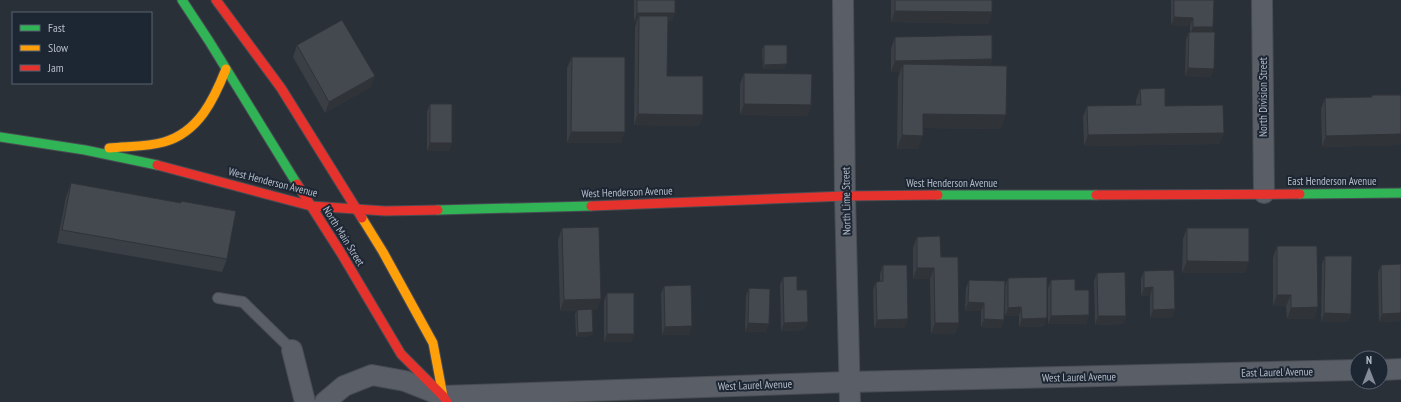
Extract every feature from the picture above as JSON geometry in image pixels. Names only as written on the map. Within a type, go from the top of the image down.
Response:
[{"type":"main road","name":"North Main Street","points":[[182,0],[209,40],[401,354],[445,399]]},
{"type":"main road","points":[[216,0],[260,57],[281,88],[382,252],[433,343],[445,399]]},
{"type":"main road","points":[[85,150],[170,140],[190,129],[204,115],[216,94],[226,69]]},
{"type":"main road","name":"West Henderson Avenue","points":[[0,137],[85,150],[175,169],[311,206],[356,210],[385,211],[602,206],[845,196],[1264,194]]},
{"type":"main road","name":"East Henderson Avenue","points":[[1264,194],[1401,193]]},
{"type":"street","name":"North Lime Street","points":[[844,0],[845,196],[850,402]]},
{"type":"street","name":"North Division Street","points":[[1262,0],[1264,194]]},
{"type":"street","points":[[292,350],[305,402]]},
{"type":"street","points":[[1389,370],[1401,369]]},
{"type":"street","name":"East Laurel Avenue","points":[[1197,374],[1349,370]]},
{"type":"street","name":"West Laurel Avenue","points":[[325,402],[344,386],[372,375],[405,381],[445,399],[849,382],[1197,374]]},
{"type":"lane","points":[[218,298],[243,302],[292,350]]},
{"type":"building","points":[[637,0],[675,0],[675,13],[637,13]]},
{"type":"building","points":[[895,0],[992,0],[992,12],[895,11]]},
{"type":"building","points":[[1174,0],[1214,0],[1213,27],[1193,27],[1193,18],[1174,17]]},
{"type":"building","points":[[639,16],[668,16],[667,76],[703,76],[703,115],[638,114]]},
{"type":"building","points":[[342,20],[375,76],[329,102],[297,45]]},
{"type":"building","points":[[1189,32],[1215,32],[1214,69],[1188,68]]},
{"type":"building","points":[[992,35],[992,59],[895,61],[895,37]]},
{"type":"building","points":[[764,45],[787,45],[787,64],[764,65]]},
{"type":"building","points":[[572,57],[625,57],[625,132],[571,132]]},
{"type":"building","points":[[903,64],[1007,66],[1006,115],[923,114],[923,136],[902,135]]},
{"type":"building","points":[[744,73],[812,74],[811,105],[744,104]]},
{"type":"building","points":[[1165,88],[1165,106],[1223,105],[1224,133],[1088,135],[1087,106],[1141,105],[1140,89]]},
{"type":"building","points":[[1372,95],[1401,95],[1401,134],[1326,136],[1325,98],[1372,97]]},
{"type":"building","points":[[430,104],[452,104],[452,143],[430,143]]},
{"type":"building","points":[[71,183],[181,203],[181,201],[236,211],[227,259],[62,230]]},
{"type":"building","points":[[599,227],[601,299],[564,300],[562,228]]},
{"type":"building","points":[[1187,228],[1249,228],[1249,262],[1187,261]]},
{"type":"building","points":[[940,236],[941,257],[958,257],[959,323],[935,323],[934,268],[917,268],[917,237]]},
{"type":"building","points":[[1277,246],[1317,246],[1318,307],[1291,308],[1291,295],[1277,295]]},
{"type":"building","points":[[1325,256],[1352,256],[1351,314],[1324,313]]},
{"type":"building","points":[[1401,264],[1401,313],[1382,314],[1381,265]]},
{"type":"building","points":[[883,265],[907,265],[908,319],[877,320],[876,282],[883,281]]},
{"type":"building","points":[[1174,270],[1175,309],[1153,310],[1153,287],[1144,288],[1144,271]]},
{"type":"building","points":[[1125,272],[1126,316],[1098,316],[1097,273]]},
{"type":"building","points":[[797,276],[797,290],[807,290],[808,322],[784,323],[783,277]]},
{"type":"building","points":[[1047,277],[1047,318],[1022,319],[1021,307],[1008,308],[1008,278]]},
{"type":"building","points":[[1075,279],[1075,290],[1089,290],[1089,315],[1051,316],[1051,280]]},
{"type":"building","points":[[969,280],[1005,281],[1004,320],[984,319],[984,303],[968,302]]},
{"type":"building","points":[[691,285],[692,326],[665,327],[664,286]]},
{"type":"building","points":[[749,288],[770,289],[769,324],[748,323]]},
{"type":"building","points":[[607,293],[634,293],[634,334],[607,334]]},
{"type":"building","points":[[592,309],[593,332],[578,333],[577,310]]},
{"type":"traffic: fast","points":[[182,0],[297,184]]},
{"type":"traffic: fast","points":[[0,137],[85,150],[157,165]]},
{"type":"traffic: fast","points":[[1300,194],[1401,193]]},
{"type":"traffic: fast","points":[[938,195],[1096,195]]},
{"type":"traffic: fast","points":[[438,210],[591,206]]},
{"type":"traffic: slow","points":[[109,148],[157,144],[187,131],[204,113],[216,92],[226,69]]},
{"type":"traffic: slow","points":[[362,218],[383,252],[433,343],[443,396]]},
{"type":"traffic: jam","points":[[216,0],[281,88],[362,218]]},
{"type":"traffic: jam","points":[[157,165],[311,206],[385,211],[438,210]]},
{"type":"traffic: jam","points":[[297,184],[341,253],[401,354],[443,396],[447,402]]},
{"type":"traffic: jam","points":[[1096,195],[1300,194]]},
{"type":"traffic: jam","points":[[591,206],[845,196],[938,195]]}]
